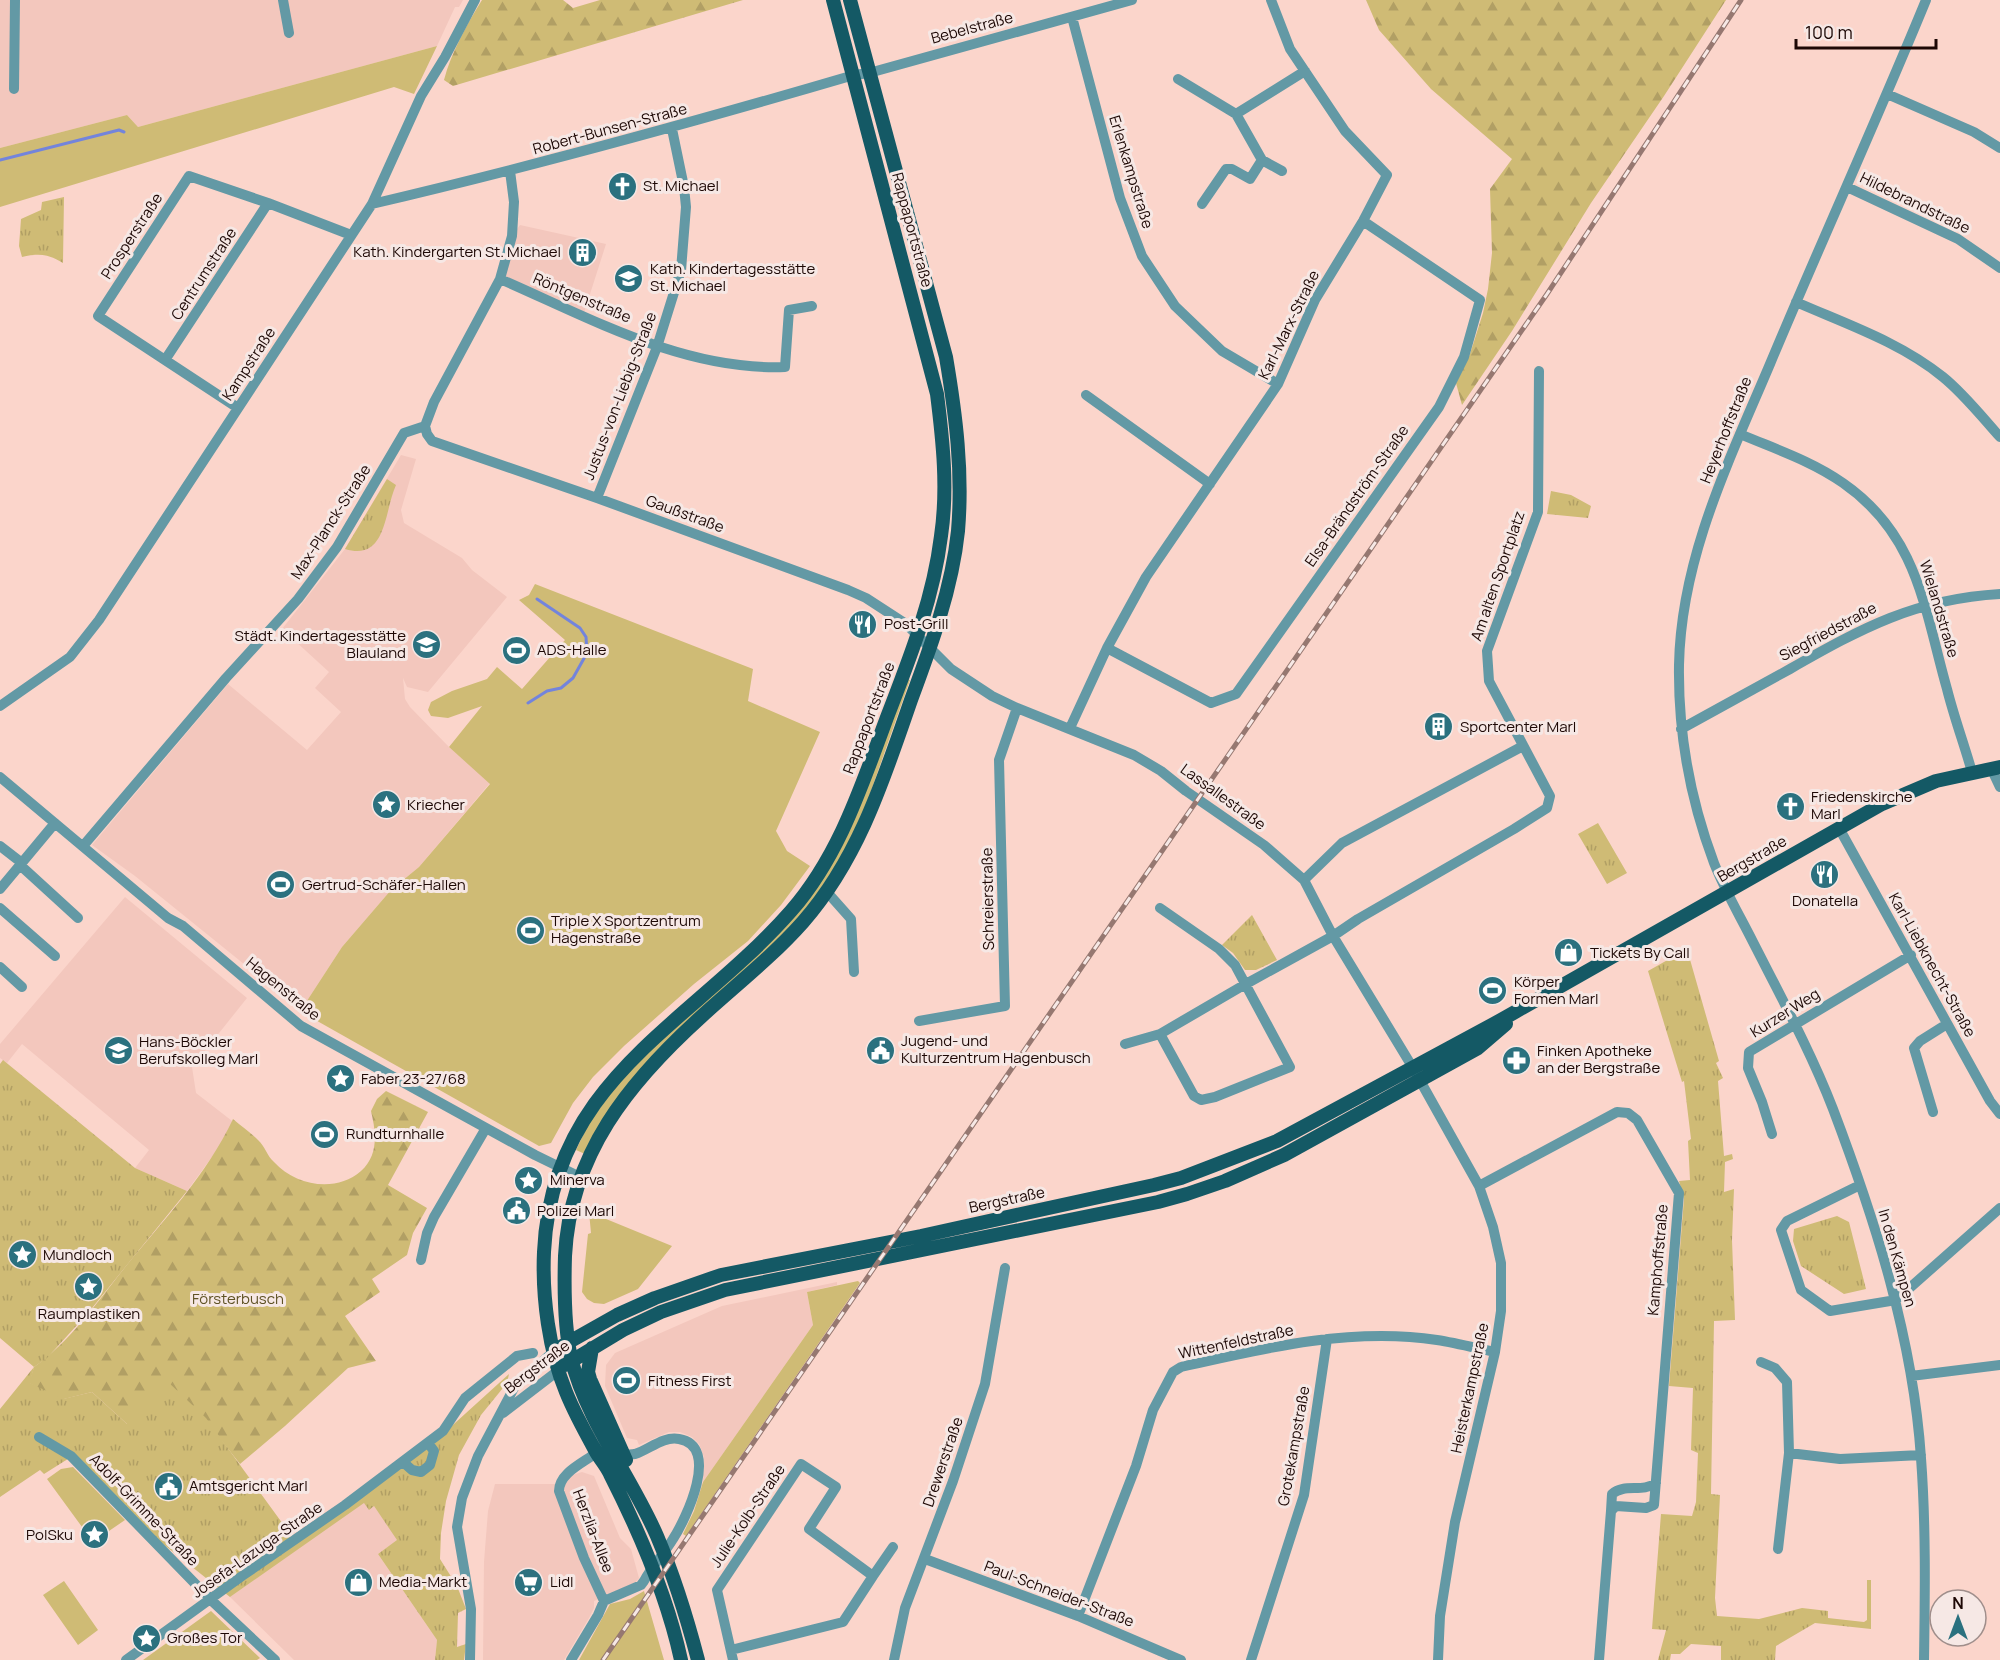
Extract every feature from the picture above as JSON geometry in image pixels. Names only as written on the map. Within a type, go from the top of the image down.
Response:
[{"type":"main road","name":"Rappaportstraße","points":[[553,1352],[545,1291],[546,1231],[561,1169],[580,1124],[621,1070],[760,942],[792,910],[824,868],[848,822],[927,608],[941,540],[945,497],[944,449],[937,394],[833,0]]},
{"type":"main road","name":"Rappaportstraße","points":[[568,1341],[566,1252],[572,1203],[580,1177],[608,1122],[654,1063],[701,1017],[786,941],[827,892],[850,854],[877,795],[940,619],[958,534],[960,449],[946,357],[849,0]]},
{"type":"main road","name":"Bergstraße","points":[[553,1352],[568,1341],[616,1315],[655,1298],[721,1275],[921,1236],[1181,1178],[1277,1141],[1530,1003],[1839,828],[1905,794],[1936,781],[1995,768]]},
{"type":"main road","name":"Bergstraße","points":[[559,1370],[623,1330],[661,1312],[725,1290],[1187,1194],[1225,1181],[1284,1155],[1478,1048],[1530,1003]]},
{"type":"main road","points":[[568,1341],[580,1384],[618,1454],[656,1534],[681,1599],[698,1660]]},
{"type":"main road","points":[[592,1348],[588,1372],[618,1454]]},
{"type":"main road","points":[[553,1352],[566,1391],[596,1453],[608,1469],[643,1543],[667,1606],[681,1660]]},
{"type":"street","points":[[14,89],[15,0]]},
{"type":"street","points":[[283,0],[289,33]]},
{"type":"street","name":"Kampstraße","points":[[0,706],[70,657],[99,620],[372,204],[421,96],[475,0]]},
{"type":"street","name":"Bebelstraße","points":[[854,75],[869,73],[1132,0]]},
{"type":"street","points":[[1236,114],[1305,71],[1290,49],[1271,0]]},
{"type":"street","name":"Heyerhoffstraße","points":[[1727,893],[1714,864],[1694,802],[1681,729],[1679,662],[1685,596],[1708,513],[1926,0]]},
{"type":"street","name":"Erlenkampstraße","points":[[1072,16],[1120,198],[1142,255],[1175,306],[1222,351],[1278,384]]},
{"type":"street","name":"Karl-Marx-Straße","points":[[1070,728],[1107,648],[1146,577],[1278,384],[1315,300],[1363,221],[1387,175],[1345,131],[1305,71]]},
{"type":"street","name":"Robert-Bunsen-Straße","points":[[372,204],[672,129],[854,75]]},
{"type":"street","points":[[1178,79],[1236,114],[1262,160],[1281,171]]},
{"type":"street","points":[[1887,94],[1974,132],[2000,148]]},
{"type":"street","name":"Justus-von-Liebig-Straße","points":[[597,498],[657,347],[681,270],[686,207],[672,129]]},
{"type":"street","points":[[1202,204],[1226,169],[1232,169],[1250,179],[1262,160]]},
{"type":"street","points":[[425,426],[434,402],[500,279],[512,236],[514,202],[510,171]]},
{"type":"street","name":"Prosperstraße","points":[[238,408],[98,316],[104,306],[189,176],[351,235]]},
{"type":"street","name":"Hildebrandstraße","points":[[1847,187],[1958,239],[2000,268]]},
{"type":"street","name":"Centrumstraße","points":[[165,360],[268,203]]},
{"type":"street","name":"Elsa-Brändström-Straße","points":[[1107,648],[1211,703],[1236,694],[1438,407],[1464,357],[1480,300],[1363,221]]},
{"type":"street","name":"Röntgenstraße","points":[[500,279],[657,347],[710,361],[760,368],[785,367],[789,310],[812,306]]},
{"type":"street","points":[[1796,302],[1891,342],[1943,377],[2000,437]]},
{"type":"street","name":"Am alten Sportplatz","points":[[1125,1044],[1160,1034],[1333,936],[1358,919],[1514,830],[1547,808],[1550,796],[1489,681],[1487,651],[1538,512],[1539,371]]},
{"type":"street","points":[[1086,395],[1209,484]]},
{"type":"street","name":"Gaußstraße","points":[[425,426],[432,441],[597,498],[848,590],[866,598],[906,624],[929,647]]},
{"type":"street","name":"Max-Planck-Straße","points":[[83,846],[226,678],[298,598],[342,538],[404,433],[425,426]]},
{"type":"street","name":"Wielandstraße","points":[[1740,435],[1807,462],[1843,483],[1866,502],[1889,526],[1909,558],[1926,605],[1947,689],[1972,772]]},
{"type":"street","name":"Siegfriedstraße","points":[[1681,729],[1844,639],[1885,619],[1926,605],[1970,596],[2000,594]]},
{"type":"street","name":"Lassallestraße","points":[[929,647],[951,669],[992,696],[1134,754],[1264,845],[1304,880],[1333,936],[1413,1068]]},
{"type":"street","name":"Schreierstraße","points":[[919,1021],[1005,1006],[999,760],[1017,708]]},
{"type":"street","points":[[1304,880],[1342,843],[1523,746]]},
{"type":"street","points":[[1995,768],[2000,787]]},
{"type":"street","name":"Hagenstraße","points":[[0,777],[168,918],[183,926],[301,1026],[561,1169],[580,1177]]},
{"type":"street","points":[[0,889],[55,823]]},
{"type":"street","name":"Karl-Liebknecht-Straße","points":[[1839,828],[1911,955],[1989,1101],[2000,1114]]},
{"type":"street","points":[[0,846],[78,918]]},
{"type":"street","points":[[827,892],[851,919],[854,972]]},
{"type":"street","name":"In den Kämpen","points":[[1727,893],[1795,1023],[1832,1106],[1860,1185],[1896,1300],[1911,1376],[1921,1455],[1926,1558],[1924,1660]]},
{"type":"street","points":[[0,908],[55,956]]},
{"type":"street","points":[[1160,908],[1219,949],[1234,965],[1290,1066],[1215,1097],[1201,1100],[1194,1096],[1160,1034]]},
{"type":"street","name":"Kurzer Weg","points":[[1772,1134],[1748,1068],[1749,1052],[1911,955]]},
{"type":"street","points":[[0,967],[22,987]]},
{"type":"street","points":[[1933,1112],[1914,1048],[1920,1041],[1947,1024]]},
{"type":"street","name":"Heisterkampstraße","points":[[1413,1068],[1479,1186],[1493,1227],[1501,1263],[1501,1311],[1495,1352],[1455,1522],[1440,1616],[1438,1660]]},
{"type":"street","name":"Kamphoffstraße","points":[[1479,1186],[1617,1112],[1628,1113],[1637,1120],[1679,1193],[1654,1504],[1646,1508],[1616,1506],[1611,1511]]},
{"type":"street","points":[[421,1260],[427,1233],[434,1217],[486,1128]]},
{"type":"street","points":[[1860,1185],[1787,1221],[1781,1230],[1801,1290],[1830,1311],[1896,1300],[2000,1208]]},
{"type":"street","name":"Drewerstraße","points":[[894,1660],[905,1608],[953,1481],[985,1384],[1005,1268]]},
{"type":"street","name":"Wittenfeldstraße","points":[[1078,1616],[1136,1466],[1153,1410],[1173,1372],[1181,1367],[1254,1350],[1327,1339],[1374,1337],[1435,1340],[1495,1352]]},
{"type":"street","name":"Grotekampstraße","points":[[1251,1660],[1304,1495],[1327,1339]]},
{"type":"street","name":"Bergstraße","points":[[470,1660],[471,1609],[457,1527],[462,1498],[478,1456],[515,1386],[553,1352]]},
{"type":"street","name":"Josefa-Lazuga-Straße","points":[[126,1660],[242,1576],[345,1506],[443,1431],[465,1398],[517,1356],[533,1353]]},
{"type":"street","points":[[1761,1362],[1775,1368],[1787,1382],[1789,1453],[1778,1549]]},
{"type":"street","points":[[1911,1376],[2000,1365]]},
{"type":"street","name":"Bergstraße","points":[[498,1417],[559,1370]]},
{"type":"street","name":"Adolf-Grimme-Straße","points":[[39,1437],[71,1456],[211,1600],[274,1660]]},
{"type":"street","points":[[571,1660],[604,1601],[641,1585],[674,1538],[691,1502],[699,1469],[699,1458],[694,1448],[680,1439],[667,1439],[634,1454],[618,1454]]},
{"type":"street","points":[[403,1461],[412,1470],[421,1472],[430,1465],[434,1451],[428,1443]]},
{"type":"street","name":"Herzlia-Allee","points":[[596,1453],[563,1478],[559,1484],[559,1491],[584,1558],[604,1601]]},
{"type":"street","points":[[1789,1453],[1840,1459],[1921,1455]]},
{"type":"street","name":"Julie-Kolb-Straße","points":[[732,1655],[717,1590],[801,1464],[836,1487],[809,1529],[873,1576]]},
{"type":"street","points":[[1599,1660],[1612,1494],[1618,1489],[1646,1489],[1656,1483]]},
{"type":"street","points":[[732,1655],[843,1622],[893,1547]]},
{"type":"street","name":"Paul-Schneider-Straße","points":[[925,1559],[1078,1616],[1181,1660]]},
{"type":"shaded area","points":[[0,0],[463,0],[459,7],[455,7],[437,46],[138,127],[127,115],[0,148]]},
{"type":"shaded area","points":[[520,225],[606,244],[583,316],[500,279],[512,236]]},
{"type":"shaded area","points":[[401,455],[416,459],[401,510],[404,523],[462,558],[472,570],[507,597],[428,692],[407,687],[403,678],[405,699],[410,707],[449,747],[490,783],[419,867],[391,890],[342,947],[301,1010],[135,876],[92,845],[228,684],[307,750],[341,712],[315,688],[329,672],[282,629],[345,549]]},
{"type":"shaded area","name":"Hans-Böckler Berufskolleg Marl","points":[[125,897],[247,998],[192,1067],[196,1093],[236,1124],[187,1191],[135,1168],[149,1150],[22,1044],[7,1063],[0,1058],[0,1044]]},
{"type":"shaded area","points":[[837,1282],[837,1285],[807,1292],[813,1325],[703,1482],[704,1457],[699,1444],[692,1437],[680,1432],[669,1432],[639,1445],[637,1440],[627,1438],[605,1386],[606,1365],[615,1353],[722,1306]]},
{"type":"shaded area","points":[[582,1472],[594,1476],[620,1538],[631,1549],[639,1578],[636,1582],[594,1601],[594,1608],[589,1618],[564,1660],[483,1660],[484,1562],[488,1511],[495,1484],[559,1484],[563,1478]]},
{"type":"shaded area","points":[[364,1502],[374,1506],[398,1540],[378,1554],[437,1640],[435,1660],[294,1660],[230,1597]]},
{"type":"green space","points":[[482,0],[563,0],[573,8],[600,0],[743,0],[453,86],[444,80],[447,70],[460,39]]},
{"type":"green space","points":[[1366,0],[1726,0],[1591,203],[1512,331],[1462,405],[1456,383],[1470,354],[1488,289],[1492,253],[1490,189],[1512,159],[1431,89],[1379,30]]},
{"type":"green space","points":[[437,46],[414,94],[394,87],[0,207],[0,148],[127,115],[138,127]]},
{"type":"green space","points":[[64,197],[63,263],[43,255],[22,257],[19,246],[21,219],[41,210],[42,202]]},
{"type":"green space","points":[[387,479],[396,485],[382,532],[369,548],[359,551],[345,549]]},
{"type":"green space","points":[[1551,491],[1571,495],[1591,506],[1588,518],[1547,514]]},
{"type":"green space","name":"Triple X Sportzentrum Hagenstraße","points":[[535,584],[753,669],[748,701],[820,732],[776,831],[787,851],[810,866],[781,905],[748,941],[694,984],[624,1046],[593,1077],[573,1103],[551,1143],[539,1146],[301,1010],[342,947],[391,890],[419,867],[490,784],[449,747],[482,706],[448,718],[431,716],[428,710],[431,702],[452,691],[487,679],[497,667],[522,689],[565,640],[519,600],[529,595]]},
{"type":"green space","points":[[907,679],[910,680],[865,808],[841,858],[808,907],[788,930],[662,1046],[585,1154],[576,1150],[588,1125],[622,1077],[799,910]]},
{"type":"green space","points":[[1598,823],[1627,873],[1607,884],[1578,834]]},
{"type":"green space","points":[[1252,915],[1277,960],[1256,970],[1245,970],[1233,953],[1222,945]]},
{"type":"green space","points":[[1687,949],[1719,1061],[1716,1063],[1723,1078],[1718,1081],[1724,1156],[1732,1154],[1733,1159],[1725,1162],[1724,1192],[1734,1189],[1732,1240],[1735,1320],[1714,1321],[1711,1494],[1720,1495],[1715,1598],[1717,1616],[1759,1619],[1802,1608],[1828,1611],[1828,1618],[1864,1622],[1867,1620],[1867,1580],[1871,1580],[1871,1629],[1815,1623],[1776,1646],[1775,1660],[1721,1660],[1721,1646],[1691,1644],[1680,1654],[1671,1654],[1670,1660],[1658,1660],[1666,1630],[1652,1629],[1661,1514],[1692,1516],[1696,1502],[1698,1453],[1691,1450],[1693,1388],[1669,1386],[1684,1199],[1679,1181],[1690,1180],[1688,1141],[1691,1139],[1684,1081],[1682,1082],[1648,971]]},
{"type":"green space","points":[[3,1060],[135,1168],[187,1191],[88,1313],[47,1358],[34,1367],[0,1338],[0,1064]]},
{"type":"green space","name":"Försterbusch","points":[[386,1091],[428,1112],[388,1185],[427,1208],[413,1233],[407,1255],[372,1279],[380,1292],[345,1316],[376,1361],[348,1368],[240,1464],[218,1436],[127,1424],[92,1392],[60,1400],[29,1383],[34,1367],[59,1346],[83,1320],[198,1178],[233,1119],[260,1142],[274,1162],[293,1177],[316,1184],[340,1182],[361,1171],[371,1158],[375,1135],[371,1111],[377,1099]]},
{"type":"green space","points":[[589,1212],[672,1246],[638,1289],[604,1304],[594,1303],[582,1292],[588,1234],[591,1233]]},
{"type":"green space","points":[[1837,1216],[1849,1222],[1866,1289],[1844,1294],[1801,1266],[1793,1241],[1794,1229]]},
{"type":"green space","points":[[858,1281],[860,1283],[686,1536],[683,1534],[694,1511],[703,1482],[813,1325],[807,1292]]},
{"type":"green space","points":[[34,1367],[30,1383],[63,1399],[92,1392],[127,1424],[167,1381],[206,1418],[296,1542],[444,1433],[509,1374],[507,1383],[481,1415],[459,1455],[446,1501],[440,1559],[457,1586],[466,1609],[458,1613],[457,1647],[466,1644],[464,1660],[435,1660],[437,1640],[378,1554],[397,1540],[374,1506],[369,1510],[364,1503],[230,1597],[134,1521],[71,1457],[44,1474],[40,1470],[0,1497],[0,1409]]},
{"type":"green space","points":[[73,1467],[125,1520],[93,1542],[47,1479],[61,1469]]},
{"type":"green space","points":[[64,1581],[98,1630],[78,1645],[43,1595]]},
{"type":"green space","points":[[644,1591],[664,1660],[579,1660],[610,1604],[630,1599]]},
{"type":"green space","points":[[211,1611],[260,1658],[257,1660],[143,1660]]},
{"type":"waterway","points":[[0,160],[119,130],[124,132]]},
{"type":"waterway","points":[[528,703],[547,691],[561,688],[573,678],[587,653],[586,637],[580,628],[537,599]]},
{"type":"railway","points":[[603,1660],[1547,294],[1741,0]]},
{"type":"place","name":"St. Michael","points":[[622,186]]},
{"type":"place","name":"Kath. Kindergarten St. Michael","points":[[582,252]]},
{"type":"place","name":"Kath. Kindertagesstätte St. Michael","points":[[629,278]]},
{"type":"place","name":"Post-Grill","points":[[863,624]]},
{"type":"place","name":"Städt. Kindertagesstätte Blauland","points":[[427,645]]},
{"type":"place","name":"ADS-Halle","points":[[516,650]]},
{"type":"place","name":"Sportcenter Marl","points":[[1439,727]]},
{"type":"place","name":"Kriecher","points":[[386,805]]},
{"type":"place","name":"Friedenskirche Marl","points":[[1790,806]]},
{"type":"place","name":"Donatella","points":[[1825,874]]},
{"type":"place","name":"Gertrud-Schäfer-Hallen","points":[[281,885]]},
{"type":"place","name":"Triple X Sportzentrum Hagenstraße","points":[[530,930]]},
{"type":"place","name":"Tickets By Call","points":[[1569,953]]},
{"type":"place","name":"Körper Formen Marl","points":[[1493,991]]},
{"type":"place","name":"Jugend- und Kulturzentrum Hagenbusch","points":[[880,1050]]},
{"type":"place","name":"Hans-Böckler Berufskolleg Marl","points":[[118,1051]]},
{"type":"place","name":"Finken Apotheke an der Bergstraße","points":[[1516,1060]]},
{"type":"place","name":"Faber 23-27/68","points":[[340,1079]]},
{"type":"place","name":"Rundturnhalle","points":[[325,1134]]},
{"type":"place","name":"Minerva","points":[[529,1180]]},
{"type":"place","name":"Polizei Marl","points":[[516,1211]]},
{"type":"place","name":"Mundloch","points":[[22,1255]]},
{"type":"place","name":"Raumplastiken","points":[[89,1287]]},
{"type":"place","name":"Fitness First","points":[[627,1381]]},
{"type":"place","name":"Amtsgericht Marl","points":[[168,1486]]},
{"type":"place","name":"PolSku","points":[[94,1535]]},
{"type":"place","name":"Media-Markt","points":[[358,1582]]},
{"type":"place","name":"Lidl","points":[[529,1582]]},
{"type":"place","name":"Großes Tor","points":[[146,1638]]}]
